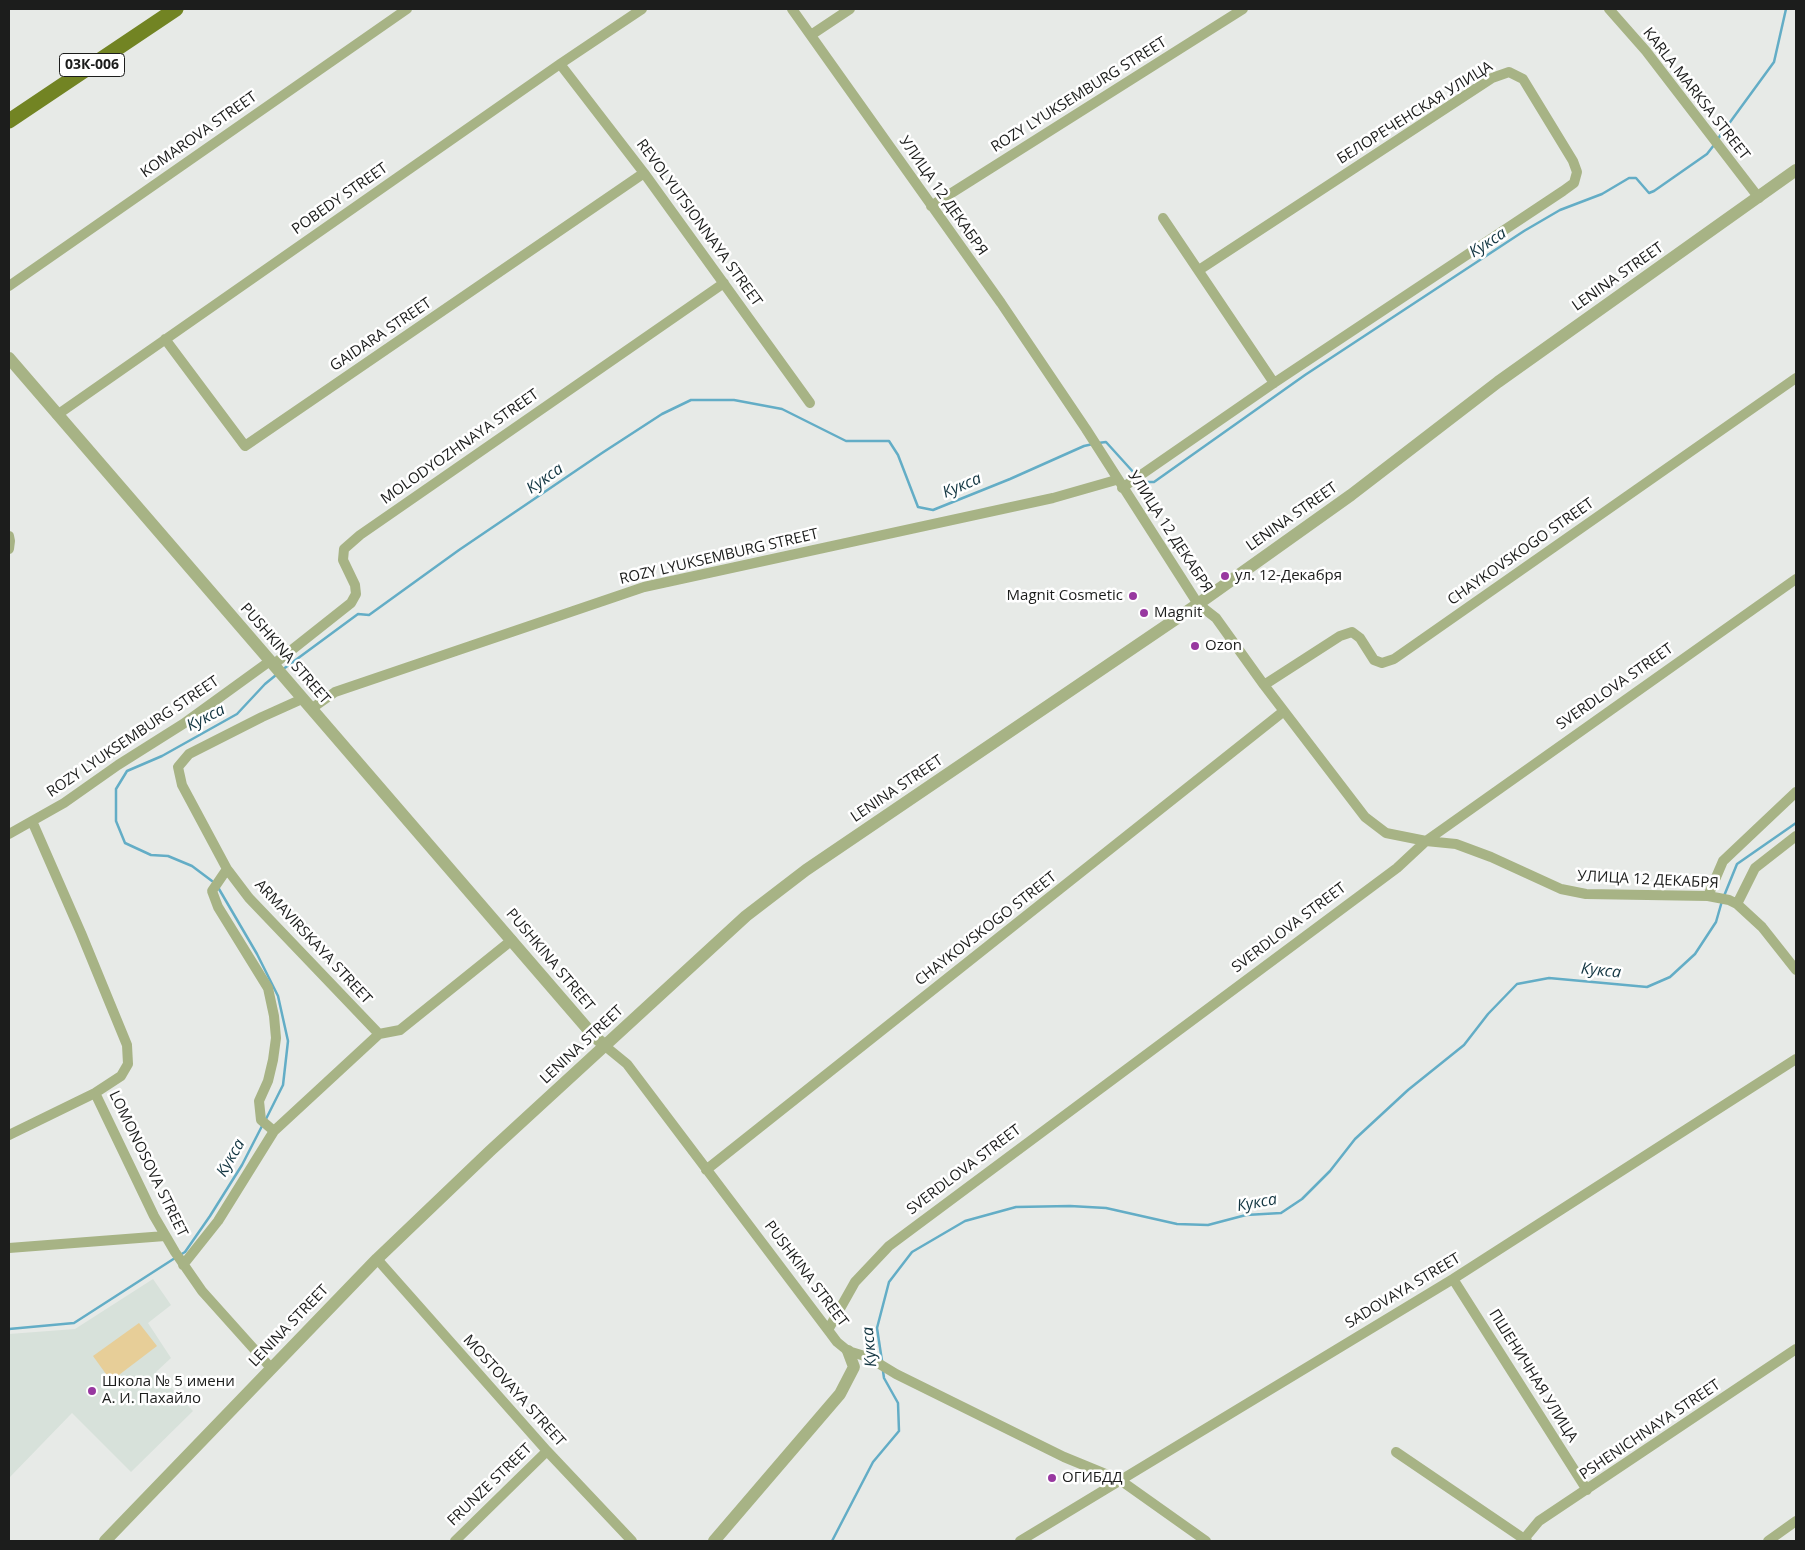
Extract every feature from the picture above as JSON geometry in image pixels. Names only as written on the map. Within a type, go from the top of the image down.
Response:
[{"type":"main road","name":"03К-006","points":[[9,121],[176,9]]},
{"type":"street","name":"KOMAROVA STREET","points":[[9,286],[407,9]]},
{"type":"street","name":"УЛИЦА 12 ДЕКАБРЯ","points":[[792,9],[1001,303],[1086,429],[1119,484],[1198,604],[1216,618],[1264,685],[1365,818],[1386,833],[1426,841],[1456,844],[1570,891],[1586,894],[1712,896],[1733,902],[1762,927],[1796,970]]},
{"type":"street","points":[[810,35],[850,9]]},
{"type":"street","name":"ROZY LYUKSEMBURG STREET","points":[[931,206],[1244,9]]},
{"type":"street","name":"KARLA MARKSA STREET","points":[[1609,9],[1646,51],[1758,198]]},
{"type":"street","name":"POBEDY STREET","points":[[57,415],[635,11]]},
{"type":"street","name":"REVOLYUTSIONNAYA STREET","points":[[560,64],[644,173],[810,403]]},
{"type":"street","name":"БЕЛОРЕЧЕНСКАЯ УЛИЦА","points":[[1119,484],[1574,183],[1577,172],[1573,161],[1522,79],[1509,72],[1492,78],[1199,270]]},
{"type":"street","name":"LENINA STREET","points":[[105,1541],[377,1259],[490,1151],[746,916],[806,870],[1198,604],[1351,496],[1498,382],[1796,170]]},
{"type":"street","name":"GAIDARA STREET","points":[[166,339],[245,446],[644,173]]},
{"type":"street","points":[[1164,218],[1274,383]]},
{"type":"street","name":"MOLODYOZHNAYA STREET","points":[[277,668],[351,603],[356,594],[355,585],[343,560],[344,549],[349,544],[724,283]]},
{"type":"street","name":"PUSHKINA STREET","points":[[11,364],[277,668],[592,1034],[627,1064],[837,1342],[848,1351],[868,1357],[896,1374],[950,1399],[1064,1457],[1120,1480],[1206,1541]]},
{"type":"street","name":"CHAYKOVSKOGO STREET","points":[[1264,685],[1340,636],[1352,632],[1360,638],[1374,660],[1382,663],[1394,659],[1796,378]]},
{"type":"street","name":"ROZY LYUKSEMBURG STREET","points":[[311,709],[335,692],[644,587],[1119,484]]},
{"type":"street","points":[[9,536],[9,549]]},
{"type":"street","name":"SVERDLOVA STREET","points":[[828,1330],[855,1282],[889,1246],[1397,868],[1426,841],[1796,579]]},
{"type":"street","name":"ROZY LYUKSEMBURG STREET","points":[[9,834],[64,803],[182,724],[277,668]]},
{"type":"street","name":"ARMAVIRSKAYA STREET","points":[[302,699],[190,754],[178,767],[182,785],[227,869],[249,898],[379,1034]]},
{"type":"street","name":"CHAYKOVSKOGO STREET","points":[[706,1170],[1284,711]]},
{"type":"street","points":[[1712,896],[1723,861],[1796,792]]},
{"type":"street","name":"LOMONOSOVA STREET","points":[[32,821],[82,933],[127,1045],[128,1064],[121,1076],[95,1094],[165,1236],[179,1259],[202,1291],[271,1368]]},
{"type":"street","points":[[1733,902],[1755,868],[1796,836]]},
{"type":"street","points":[[227,869],[212,891],[218,907],[268,988],[274,1016],[276,1038],[273,1060],[268,1081],[259,1100],[267,1125]]},
{"type":"street","points":[[179,1259],[218,1221],[267,1125],[379,1034],[400,1030],[512,940]]},
{"type":"street","name":"SADOVAYA STREET","points":[[1020,1541],[1453,1279],[1796,1059]]},
{"type":"street","points":[[9,1135],[95,1094]]},
{"type":"street","points":[[9,1248],[165,1236]]},
{"type":"street","name":"MOSTOVAYA STREET","points":[[377,1259],[547,1451],[632,1541]]},
{"type":"street","name":"ПШЕНИЧНАЯ УЛИЦА","points":[[1453,1279],[1587,1490]]},
{"type":"street","name":"PSHENICHNAYA STREET","points":[[1525,1540],[1539,1522],[1796,1349]]},
{"type":"street","points":[[714,1541],[840,1394],[854,1367],[848,1351]]},
{"type":"street","name":"FRUNZE STREET","points":[[454,1541],[547,1451]]},
{"type":"street","points":[[1396,1452],[1525,1540]]},
{"type":"street","points":[[1768,1541],[1796,1522]]},
{"type":"shaded area","name":"Школа № 5 имени А. И. Пахайло","points":[[153,1279],[171,1305],[148,1323],[171,1358],[156,1372],[193,1411],[131,1472],[72,1413],[9,1478],[9,1334],[75,1329]]},
{"type":"shaded area","points":[[139,1323],[157,1346],[111,1381],[93,1356]]},
{"type":"waterway","name":"Кукса","points":[[1717,140],[1774,62],[1786,9]]},
{"type":"waterway","name":"Кукса","points":[[1145,482],[1154,482],[1305,375],[1524,231],[1560,210],[1602,194],[1629,178],[1636,178],[1649,193],[1654,191],[1707,154],[1714,145]]},
{"type":"waterway","name":"Кукса","points":[[282,670],[358,614],[369,615],[459,550],[602,453],[662,414],[691,400],[734,400],[782,409],[846,441],[889,441],[898,455],[918,507],[933,510],[1010,479],[1084,446],[1093,444]]},
{"type":"waterway","name":"Кукса","points":[[1098,443],[1106,442],[1135,474]]},
{"type":"waterway","name":"Кукса","points":[[212,881],[192,866],[168,856],[151,855],[125,843],[116,821],[116,789],[127,771],[162,756],[237,714],[276,675]]},
{"type":"waterway","name":"Кукса","points":[[1724,896],[1737,864],[1796,823]]},
{"type":"waterway","name":"Кукса","points":[[219,889],[257,954],[278,996],[288,1041],[283,1085],[265,1121]]},
{"type":"waterway","name":"Кукса","points":[[882,1361],[877,1328],[889,1282],[912,1252],[965,1221],[1016,1207],[1070,1206],[1106,1208],[1177,1224],[1208,1225],[1246,1215],[1281,1213],[1302,1199],[1330,1171],[1355,1139],[1408,1090],[1464,1045],[1488,1014],[1517,984],[1549,978],[1647,987],[1670,977],[1695,954],[1716,922],[1722,901]]},
{"type":"waterway","name":"Кукса","points":[[180,1255],[185,1252],[210,1216],[242,1165],[262,1126]]},
{"type":"waterway","name":"Кукса","points":[[9,1329],[74,1323],[175,1258]]},
{"type":"waterway","name":"Кукса","points":[[832,1541],[873,1462],[899,1431],[898,1403],[884,1378],[883,1371]]},
{"type":"place","name":"ул. 12-Декабря","points":[[1225,576]]},
{"type":"place","name":"Magnit Cosmetic","points":[[1133,596]]},
{"type":"place","name":"Magnit","points":[[1144,613]]},
{"type":"place","name":"Ozon","points":[[1195,646]]},
{"type":"place","name":"Школа № 5 имени А. И. Пахайло","points":[[92,1391]]},
{"type":"place","name":"ОГИБДД","points":[[1052,1478]]}]
